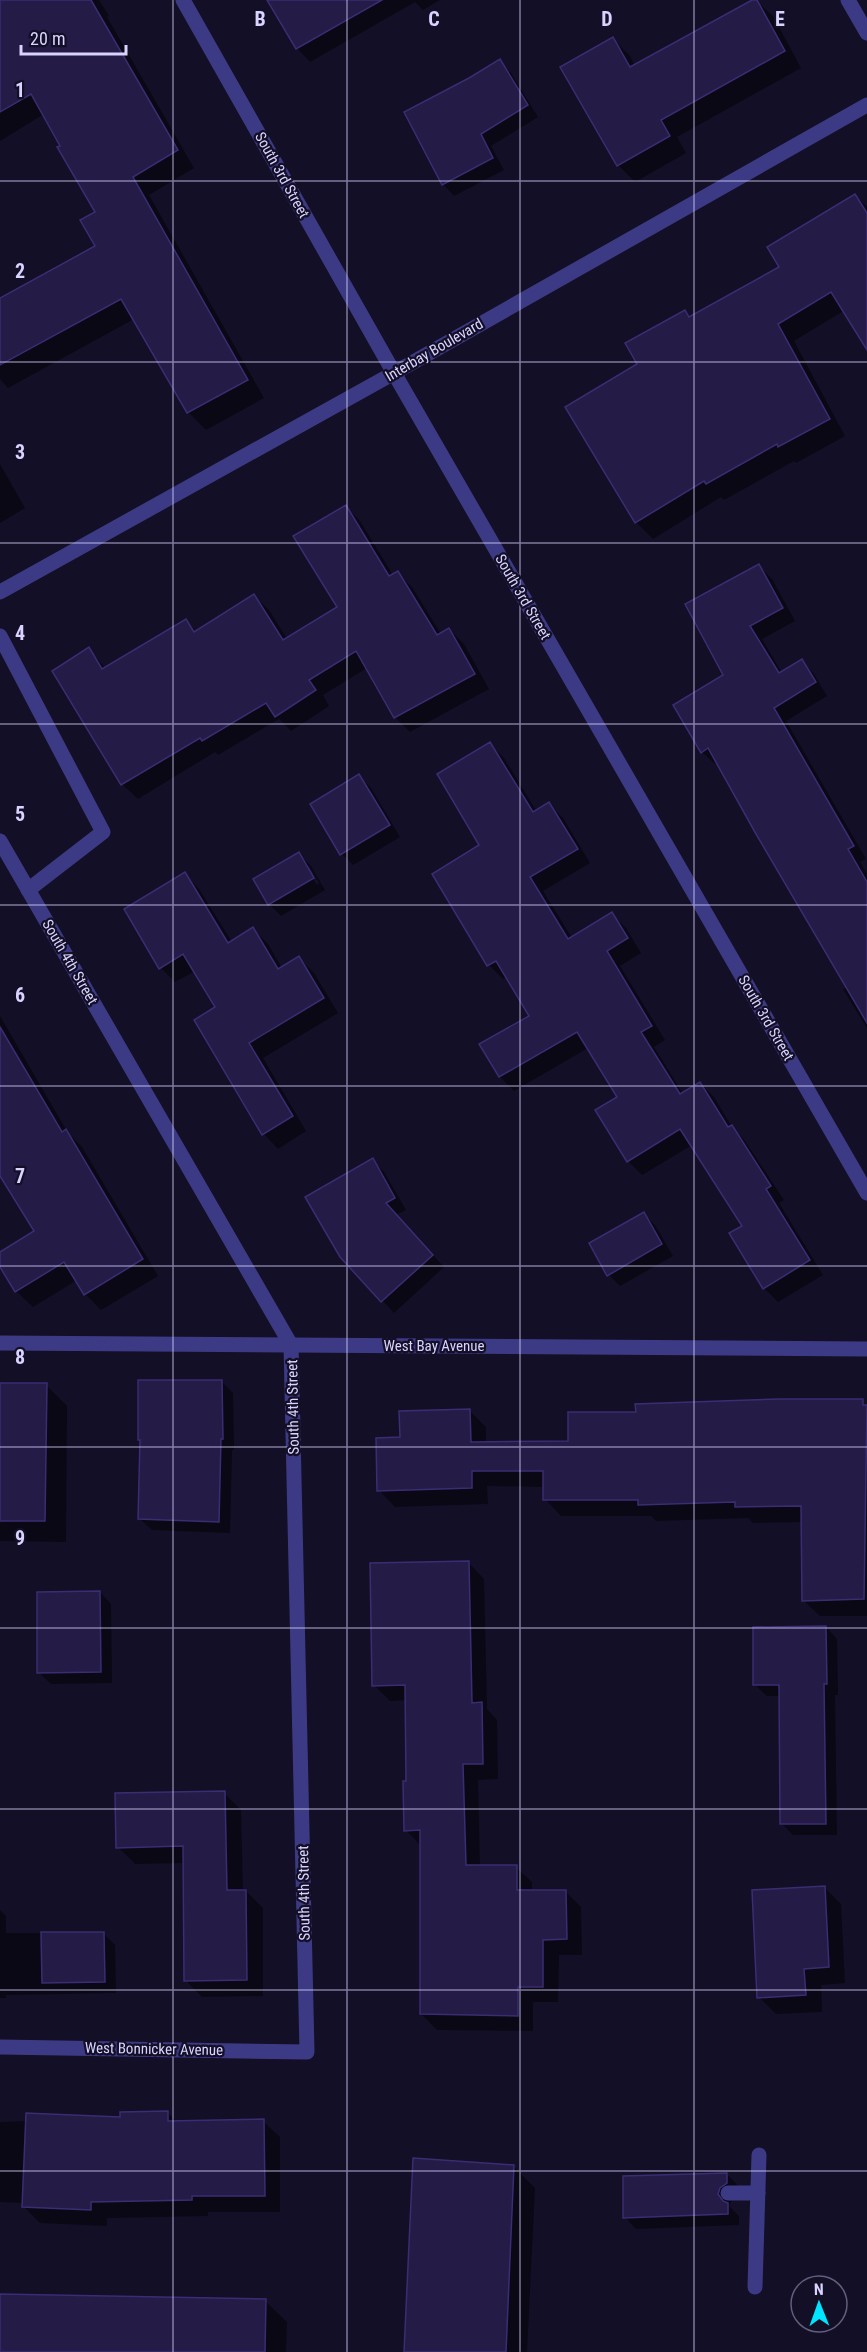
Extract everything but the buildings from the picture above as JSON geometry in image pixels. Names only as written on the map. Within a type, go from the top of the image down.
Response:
[{"type":"street","name":"South 3rd Street","points":[[183,0],[394,373],[867,1193]]},
{"type":"street","points":[[848,0],[867,33]]},
{"type":"street","name":"Interbay Boulevard","points":[[0,592],[394,373],[867,105]]},
{"type":"street","points":[[0,636],[103,832],[28,890]]},
{"type":"street","name":"South 4th Street","points":[[0,841],[291,1345],[307,2052]]},
{"type":"street","name":"West Bay Avenue","points":[[0,1343],[867,1349]]},
{"type":"street","name":"West Bonnicker Avenue","points":[[0,2047],[307,2052]]},
{"type":"street","points":[[755,2287],[759,2155]]},
{"type":"street","points":[[728,2193],[758,2193]]}]
